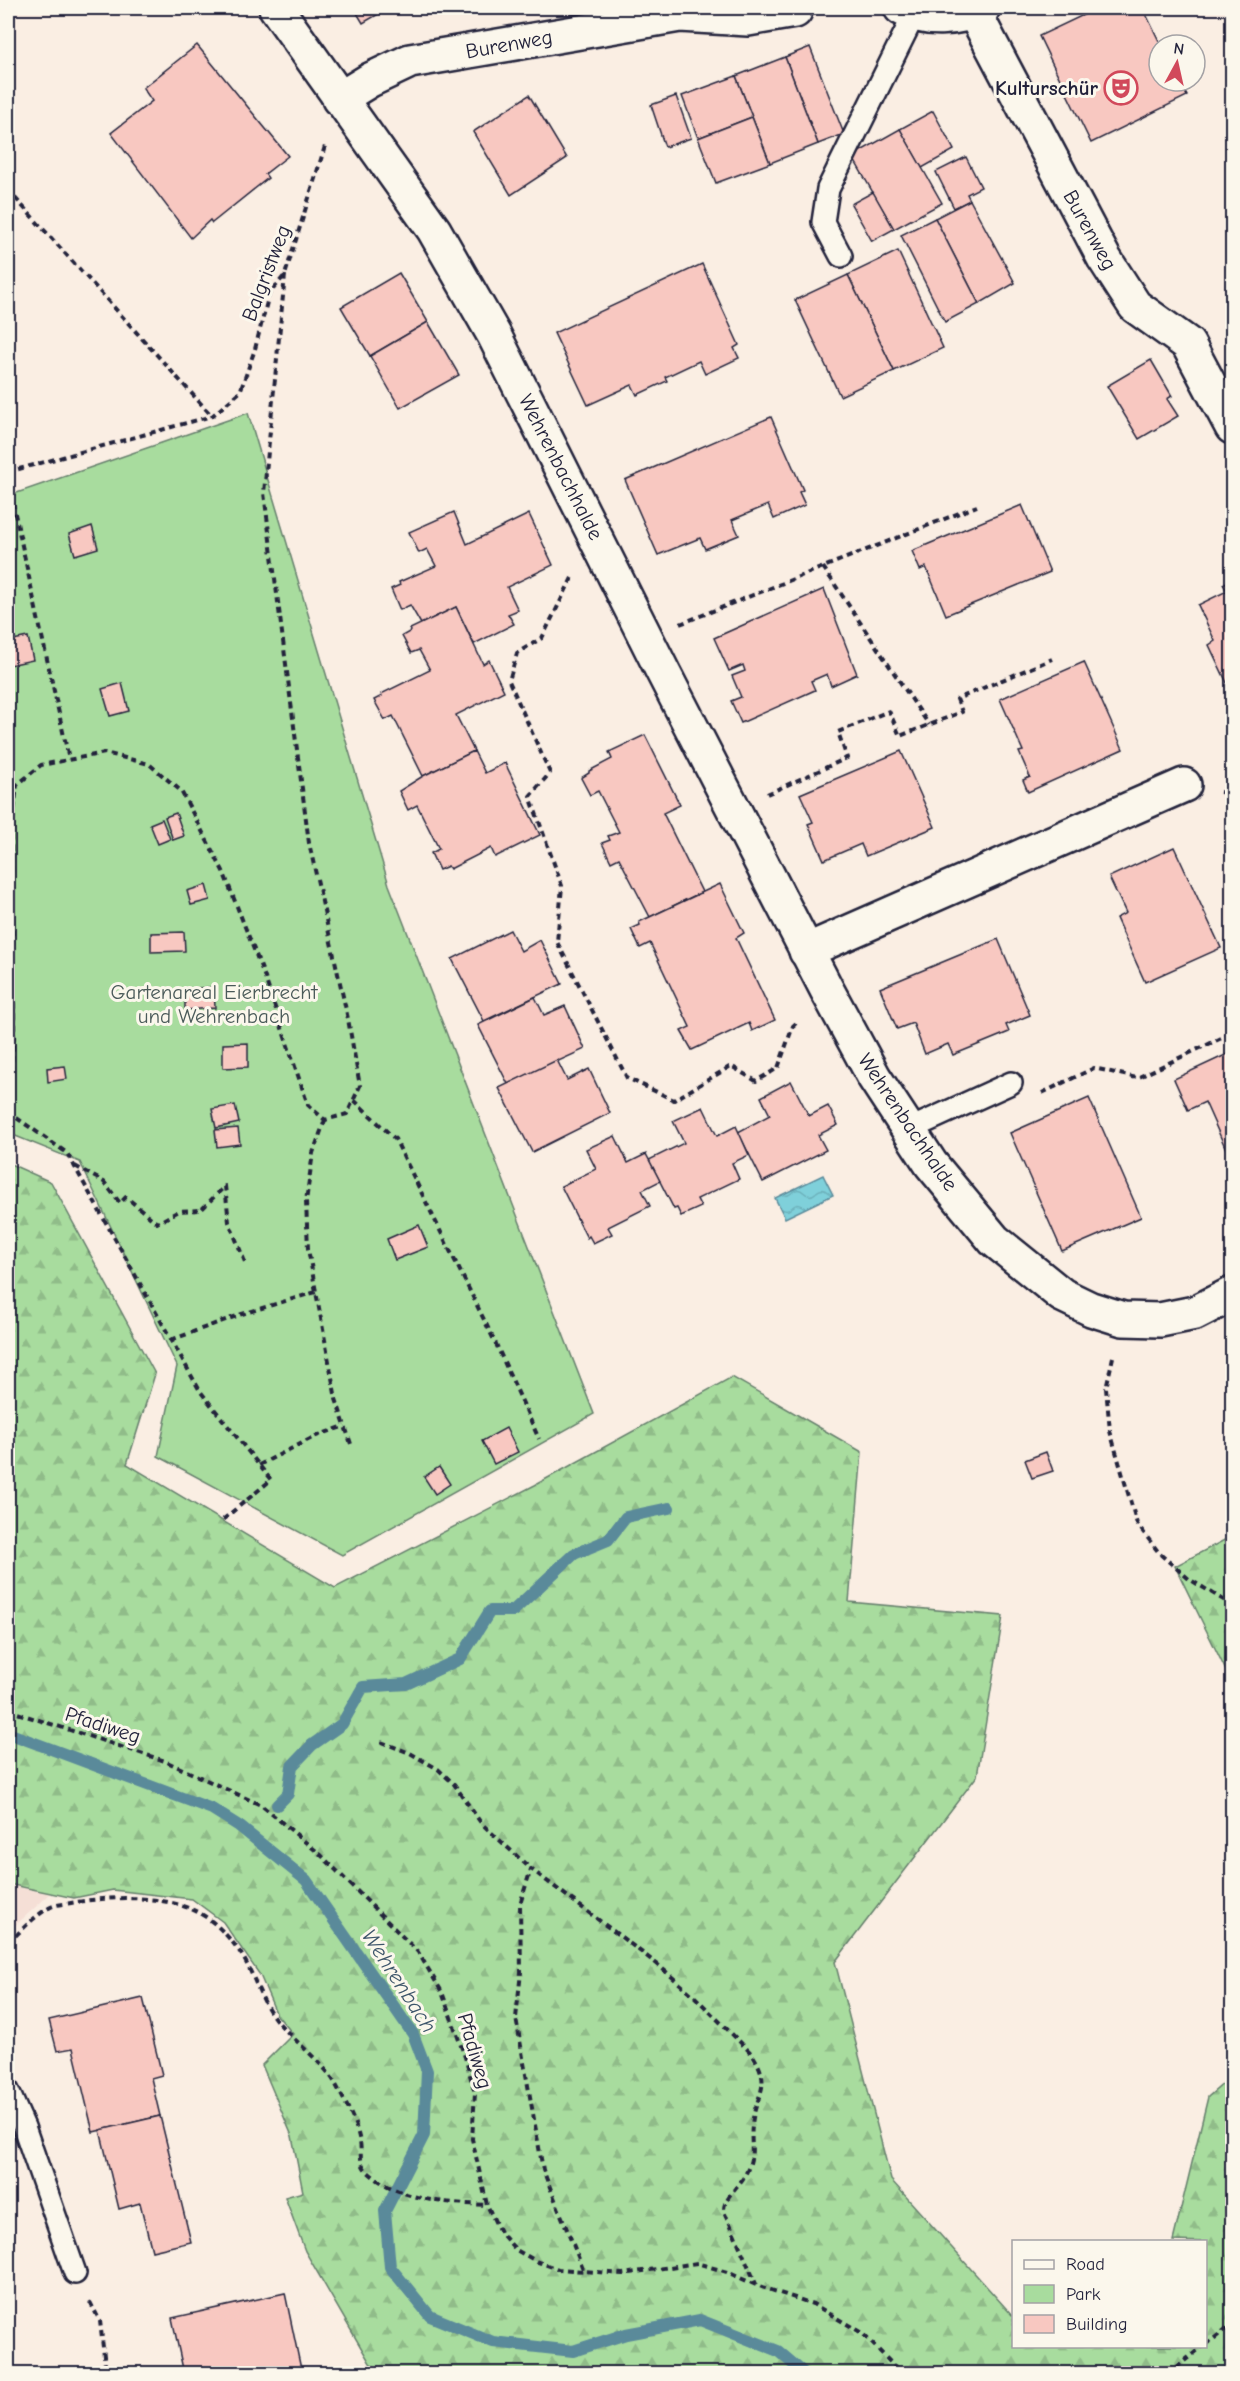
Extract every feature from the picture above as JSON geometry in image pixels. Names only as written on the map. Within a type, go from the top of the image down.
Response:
[{"type":"street","name":"Wehrenbachhalde","points":[[276,8],[434,230],[494,335],[806,951],[874,1077],[931,1164],[994,1240],[1062,1295],[1091,1309],[1123,1319],[1160,1320],[1195,1313],[1233,1294]]},
{"type":"street","name":"Burenweg","points":[[907,11],[944,18],[978,10],[1104,258],[1135,306],[1188,344],[1233,427]]},
{"type":"street","name":"Burenweg","points":[[339,99],[370,80],[410,61],[680,15],[748,19],[795,11]]},
{"type":"street","points":[[806,951],[1184,785]]},
{"type":"lane","points":[[841,256],[823,222],[828,189],[907,11]]},
{"type":"lane","points":[[908,1130],[1011,1083]]},
{"type":"lane","points":[[8,2091],[24,2127],[75,2273]]},
{"type":"path","name":"Balgristweg","points":[[8,472],[212,416],[240,392],[255,349],[269,294],[285,275],[339,99]]},
{"type":"path","points":[[8,190],[212,416]]},
{"type":"path","points":[[285,275],[264,493],[309,843],[348,1019],[360,1086],[347,1114],[325,1120]]},
{"type":"path","points":[[8,482],[69,759]]},
{"type":"path","points":[[646,638],[977,506]]},
{"type":"path","points":[[597,540],[566,588],[542,638],[517,653],[509,681],[550,772],[531,796],[562,886],[557,942],[562,952],[627,1078],[674,1100],[731,1066],[756,1080],[778,1068],[793,1026],[827,990]]},
{"type":"path","points":[[823,567],[929,725]]},
{"type":"path","points":[[734,809],[848,758],[838,732],[889,711],[900,736],[962,712],[957,699],[1052,659]]},
{"type":"path","points":[[8,1080],[10,1079],[14,1029],[11,836],[17,785],[41,765],[105,753],[149,764],[181,791],[223,872],[264,975],[308,1105],[325,1120]]},
{"type":"path","points":[[1011,1083],[1040,1094],[1094,1068],[1137,1078],[1233,1033]]},
{"type":"path","points":[[354,1100],[395,1139],[496,1344],[539,1440]]},
{"type":"path","points":[[8,1112],[67,1153],[200,1391],[271,1479],[219,1522]]},
{"type":"path","points":[[325,1120],[313,1153],[306,1201],[308,1250],[336,1399],[352,1447]]},
{"type":"path","points":[[74,1166],[104,1182],[120,1203],[126,1197],[157,1223],[179,1211],[201,1210],[225,1186],[229,1222],[244,1262]]},
{"type":"path","points":[[171,1340],[242,1314],[316,1292]]},
{"type":"path","points":[[1123,1319],[1106,1388],[1110,1431],[1137,1524],[1160,1554],[1189,1580],[1233,1605]]},
{"type":"path","points":[[259,1465],[316,1436],[345,1426]]},
{"type":"path","name":"Pfadiweg","points":[[8,1710],[165,1761],[261,1805],[321,1855],[417,1952],[442,1992],[475,2093],[472,2139],[487,2205],[500,2232],[516,2250],[538,2262],[558,2269],[623,2274],[697,2263],[727,2272],[756,2285],[813,2304],[862,2333],[893,2365],[907,2373]]},
{"type":"path","points":[[381,1742],[438,1769],[454,1784],[481,1823],[531,1869],[657,1964],[693,1995],[752,2054],[758,2063],[763,2086],[752,2124],[752,2158],[746,2174],[723,2208],[756,2285]]},
{"type":"path","points":[[531,1869],[520,1904],[521,1972],[516,2018],[543,2170],[583,2270]]},
{"type":"path","points":[[8,1943],[50,1907],[84,1900],[123,1898],[153,1900],[201,1913],[218,1927],[238,1950],[275,2018],[334,2080],[354,2119],[360,2144],[360,2163],[379,2181],[412,2197],[458,2204],[487,2205]]},
{"type":"path","points":[[100,2321],[106,2373]]},
{"type":"path","points":[[1207,2344],[1233,2324]]},
{"type":"path","points":[[1168,2373],[1201,2348]]},
{"type":"path","points":[[8,2365],[12,2373]]},
{"type":"shaded area","points":[[8,1884],[50,1894],[8,1932]]},
{"type":"green space","name":"Gartenareal Eierbrecht und Wehrenbach","points":[[248,413],[389,885],[594,1414],[342,1555],[158,1456],[177,1366],[80,1162],[8,1133],[8,496]]},
{"type":"green space","points":[[8,1163],[51,1182],[155,1374],[127,1464],[335,1588],[535,1485],[732,1377],[862,1452],[849,1602],[1003,1616],[977,1776],[835,1962],[891,2180],[1012,2315],[1012,2348],[1207,2348],[1207,2240],[1173,2240],[1208,2097],[1232,2076],[1232,2373],[381,2374],[370,2363],[305,2251],[285,2197],[303,2192],[292,2136],[262,2065],[293,2034],[277,2015],[260,1975],[223,1922],[192,1899],[113,1890],[74,1898],[8,1884]]},
{"type":"green space","points":[[1232,1536],[1232,1683],[1175,1566]]},
{"type":"water","points":[[823,1175],[833,1195],[785,1218],[775,1198]]},
{"type":"building","points":[[354,8],[389,8],[363,23]]},
{"type":"building","points":[[1098,8],[1143,8],[1155,33],[1147,33],[1147,93],[1185,93],[1187,96],[1091,143],[1039,36]]},
{"type":"building","points":[[197,45],[288,156],[265,174],[268,178],[212,223],[210,220],[191,238],[111,133],[152,101],[143,88]]},
{"type":"building","points":[[810,47],[844,134],[818,144],[785,57]]},
{"type":"building","points":[[785,57],[818,144],[770,163],[736,76]]},
{"type":"building","points":[[736,76],[752,117],[698,138],[682,96]]},
{"type":"building","points":[[529,95],[567,158],[511,195],[473,132]]},
{"type":"building","points":[[676,96],[691,138],[665,147],[651,105]]},
{"type":"building","points":[[933,111],[954,150],[922,168],[900,129]]},
{"type":"building","points":[[752,117],[770,163],[716,183],[698,138]]},
{"type":"building","points":[[900,129],[942,203],[894,229],[852,156]]},
{"type":"building","points":[[966,157],[981,187],[967,194],[970,200],[954,208],[936,172]]},
{"type":"building","points":[[873,192],[894,229],[872,241],[851,204]]},
{"type":"building","points":[[970,200],[1015,283],[979,304],[935,218]]},
{"type":"building","points":[[935,218],[979,304],[945,322],[901,235]]},
{"type":"building","points":[[898,251],[943,348],[894,371],[848,275]]},
{"type":"building","points":[[702,264],[739,345],[734,348],[739,358],[705,374],[699,361],[665,377],[667,381],[637,395],[632,385],[588,405],[554,333]]},
{"type":"building","points":[[399,273],[428,322],[370,356],[341,307]]},
{"type":"building","points":[[848,275],[894,371],[840,396],[795,300]]},
{"type":"building","points":[[428,322],[459,375],[400,408],[370,356]]},
{"type":"building","points":[[1151,360],[1172,396],[1167,399],[1178,416],[1139,439],[1107,386]]},
{"type":"building","points":[[771,417],[803,490],[799,492],[805,505],[774,519],[768,505],[732,520],[739,535],[705,549],[700,538],[658,555],[625,480]]},
{"type":"building","points":[[1022,505],[1050,572],[946,615],[926,567],[920,570],[912,551]]},
{"type":"building","points":[[454,512],[467,544],[529,514],[553,565],[507,587],[518,610],[508,614],[514,624],[474,644],[456,607],[421,624],[410,605],[400,610],[391,589],[400,585],[399,582],[436,566],[427,549],[419,553],[409,532]]},
{"type":"building","points":[[92,526],[98,548],[75,555],[69,534]]},
{"type":"building","points":[[1232,579],[1232,683],[1228,685],[1209,645],[1215,641],[1198,605],[1227,591],[1223,584]]},
{"type":"building","points":[[824,589],[857,674],[831,686],[827,674],[811,681],[815,690],[741,723],[731,701],[741,697],[732,676],[745,671],[743,665],[729,671],[714,638]]},
{"type":"building","points":[[456,607],[483,664],[489,660],[504,691],[456,715],[474,751],[423,776],[393,716],[385,720],[374,700],[382,696],[381,694],[430,670],[419,650],[411,653],[402,636],[411,631],[410,629]]},
{"type":"building","points":[[28,637],[33,660],[9,665],[8,641]]},
{"type":"building","points":[[1084,662],[1123,749],[1028,792],[1023,780],[1030,777],[1019,752],[1023,751],[1000,699]]},
{"type":"building","points":[[122,683],[129,711],[110,716],[102,689]]},
{"type":"building","points":[[645,735],[680,805],[663,813],[702,892],[650,917],[619,858],[611,862],[602,843],[610,840],[608,836],[619,832],[598,791],[590,795],[581,778],[612,759],[609,752]]},
{"type":"building","points":[[474,751],[485,773],[505,763],[540,835],[495,857],[491,848],[450,869],[448,866],[439,870],[431,853],[439,849],[417,805],[408,810],[399,791],[423,776]]},
{"type":"building","points":[[901,751],[935,827],[866,856],[861,844],[824,860],[808,824],[813,822],[800,794]]},
{"type":"building","points":[[176,813],[184,836],[173,840],[165,817]]},
{"type":"building","points":[[162,819],[170,839],[158,844],[150,824]]},
{"type":"building","points":[[1174,847],[1221,948],[1145,982],[1116,918],[1126,913],[1109,877]]},
{"type":"building","points":[[720,884],[744,933],[736,938],[775,1020],[752,1031],[749,1023],[692,1050],[681,1031],[690,1027],[650,943],[640,948],[631,929],[640,925],[639,922]]},
{"type":"building","points":[[206,885],[210,900],[191,905],[187,891]]},
{"type":"building","points":[[510,930],[521,951],[540,940],[562,984],[484,1021],[452,959]]},
{"type":"building","points":[[184,932],[185,951],[151,952],[151,933]]},
{"type":"building","points":[[998,939],[1030,1015],[1006,1025],[1009,1032],[953,1055],[948,1044],[925,1054],[913,1023],[897,1029],[880,988]]},
{"type":"building","points":[[214,987],[215,1008],[185,1010],[185,989]]},
{"type":"building","points":[[535,997],[544,1015],[565,1006],[585,1049],[508,1084],[478,1025]]},
{"type":"building","points":[[248,1043],[248,1067],[223,1068],[223,1044]]},
{"type":"building","points":[[1232,1052],[1232,1146],[1226,1149],[1205,1102],[1188,1110],[1174,1079]]},
{"type":"building","points":[[557,1060],[567,1080],[589,1069],[610,1113],[532,1152],[499,1088]]},
{"type":"building","points":[[65,1066],[67,1079],[48,1082],[47,1068]]},
{"type":"building","points":[[791,1081],[809,1116],[828,1106],[838,1125],[818,1135],[826,1150],[763,1182],[738,1132],[770,1115],[761,1097]]},
{"type":"building","points":[[1089,1098],[1141,1217],[1062,1251],[1010,1133]]},
{"type":"building","points":[[235,1105],[239,1123],[216,1128],[212,1109]]},
{"type":"building","points":[[703,1107],[717,1136],[736,1126],[749,1155],[732,1163],[739,1179],[697,1199],[701,1207],[681,1216],[677,1208],[674,1209],[649,1160],[684,1143],[673,1121]]},
{"type":"building","points":[[238,1128],[240,1144],[217,1147],[215,1130]]},
{"type":"building","points":[[615,1136],[628,1163],[646,1154],[660,1181],[642,1190],[650,1206],[608,1227],[612,1234],[593,1243],[589,1236],[587,1238],[561,1186],[596,1169],[586,1149]]},
{"type":"building","points":[[419,1225],[428,1247],[395,1260],[387,1239]]},
{"type":"building","points":[[506,1428],[518,1452],[494,1464],[482,1441]]},
{"type":"building","points":[[1046,1452],[1053,1471],[1032,1478],[1025,1460]]},
{"type":"building","points":[[439,1467],[450,1484],[435,1494],[424,1477]]},
{"type":"building","points":[[143,1998],[162,2075],[151,2078],[160,2116],[93,2132],[73,2048],[57,2051],[49,2020]]},
{"type":"building","points":[[160,2116],[191,2242],[152,2251],[140,2203],[119,2209],[100,2130]]},
{"type":"building","points":[[285,2293],[302,2374],[184,2374],[172,2318]]},
{"type":"waterway","points":[[277,1805],[288,1794],[292,1766],[312,1745],[342,1724],[363,1687],[406,1684],[460,1659],[490,1611],[513,1611],[574,1554],[608,1540],[626,1517],[669,1508]]},
{"type":"waterway","name":"Wehrenbach","points":[[8,1733],[212,1809],[239,1826],[306,1880],[413,2034],[427,2071],[424,2135],[385,2211],[390,2267],[430,2316],[493,2342],[573,2351],[626,2334],[700,2320],[778,2351],[805,2374]]},
{"type":"waterway","name":"Wehrenbach","points":[[1224,2374],[1232,2368]]},
{"type":"place","name":"Kulturschür","points":[[1121,88]]}]
